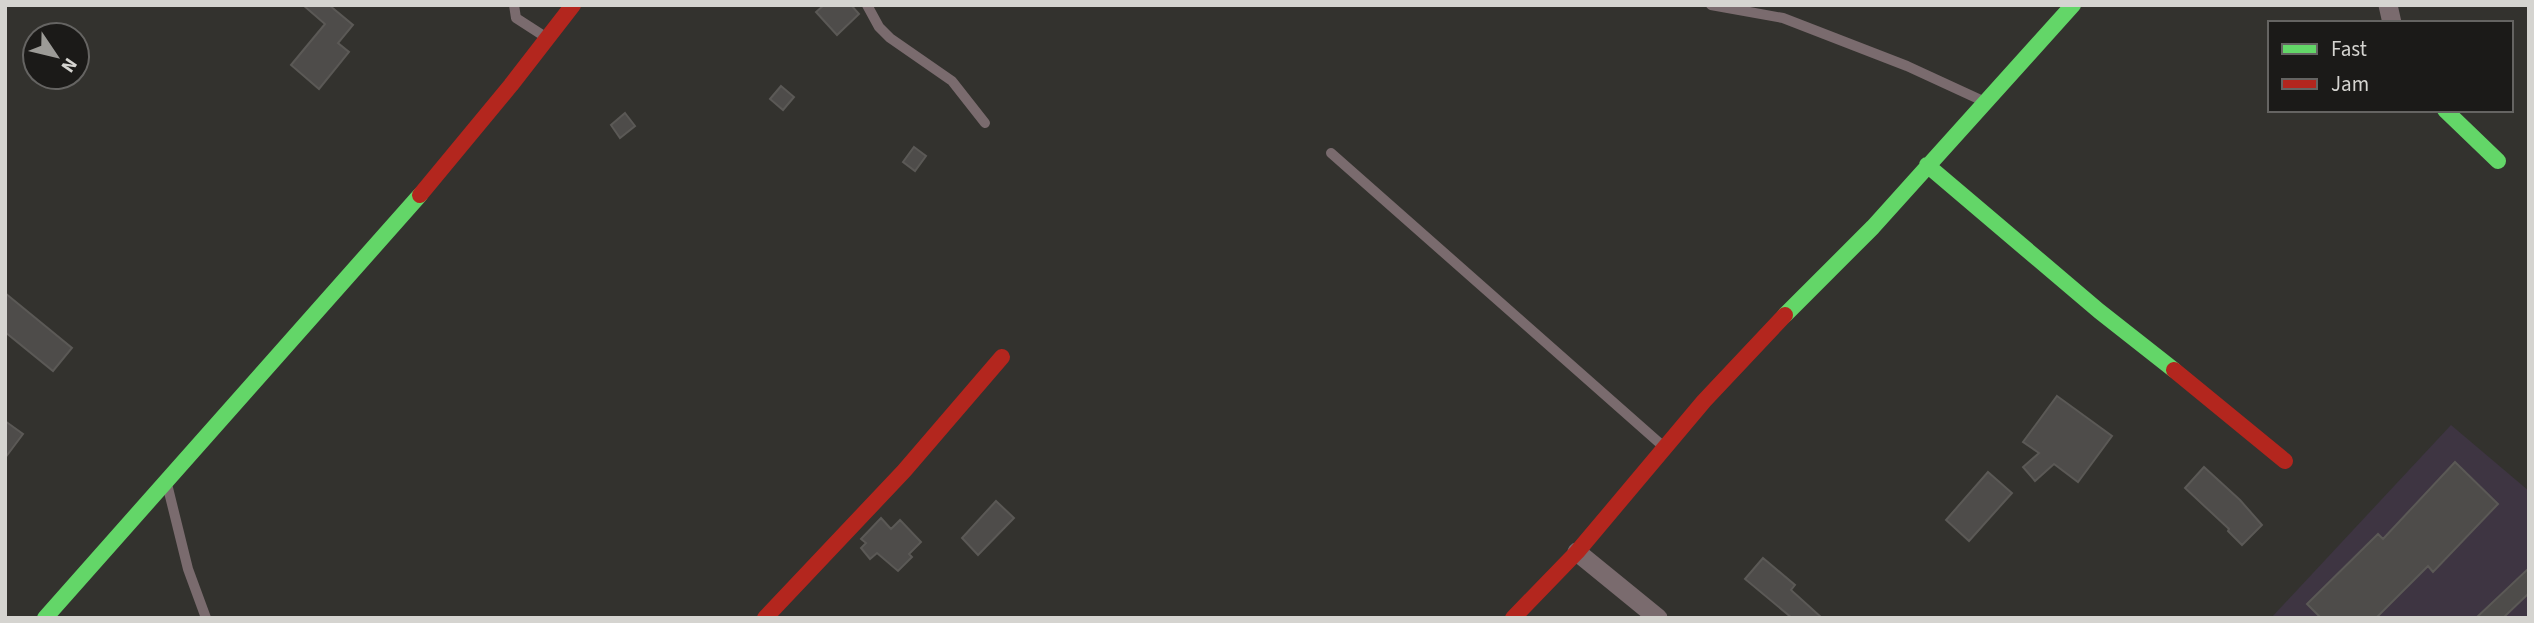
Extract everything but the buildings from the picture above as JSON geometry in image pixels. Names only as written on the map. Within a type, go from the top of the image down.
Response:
[{"type":"street","points":[[45,618],[167,484],[382,239],[573,5]]},
{"type":"street","points":[[1513,618],[1577,552],[1704,401],[1763,337],[1873,227],[1927,164],[2074,5]]},
{"type":"street","points":[[2447,112],[2498,161]]},
{"type":"street","points":[[1927,164],[2099,311],[2285,461]]},
{"type":"street","points":[[765,618],[904,471],[1002,356]]},
{"type":"street","points":[[1577,552],[1658,618]]},
{"type":"lane","points":[[514,5],[516,18],[548,38]]},
{"type":"lane","points":[[867,5],[879,27],[890,38],[952,81],[985,123]]},
{"type":"lane","points":[[1711,5],[1783,18],[1907,66],[1986,102]]},
{"type":"lane","points":[[1331,153],[1665,449]]},
{"type":"lane","points":[[167,484],[188,569],[206,618]]},
{"type":"shaded area","points":[[2451,425],[2529,491],[2529,618],[2271,618]]},
{"type":"traffic: fast","points":[[1785,315],[1873,227],[2073,5]]},
{"type":"traffic: fast","points":[[2447,112],[2498,161]]},
{"type":"traffic: fast","points":[[1927,165],[2099,311],[2174,370]]},
{"type":"traffic: fast","points":[[45,618],[420,195]]},
{"type":"traffic: jam","points":[[420,195],[573,5]]},
{"type":"traffic: jam","points":[[1513,618],[1577,552],[1704,401],[1785,315]]},
{"type":"traffic: jam","points":[[765,618],[904,471],[1002,357]]},
{"type":"traffic: jam","points":[[2174,370],[2285,461]]}]
